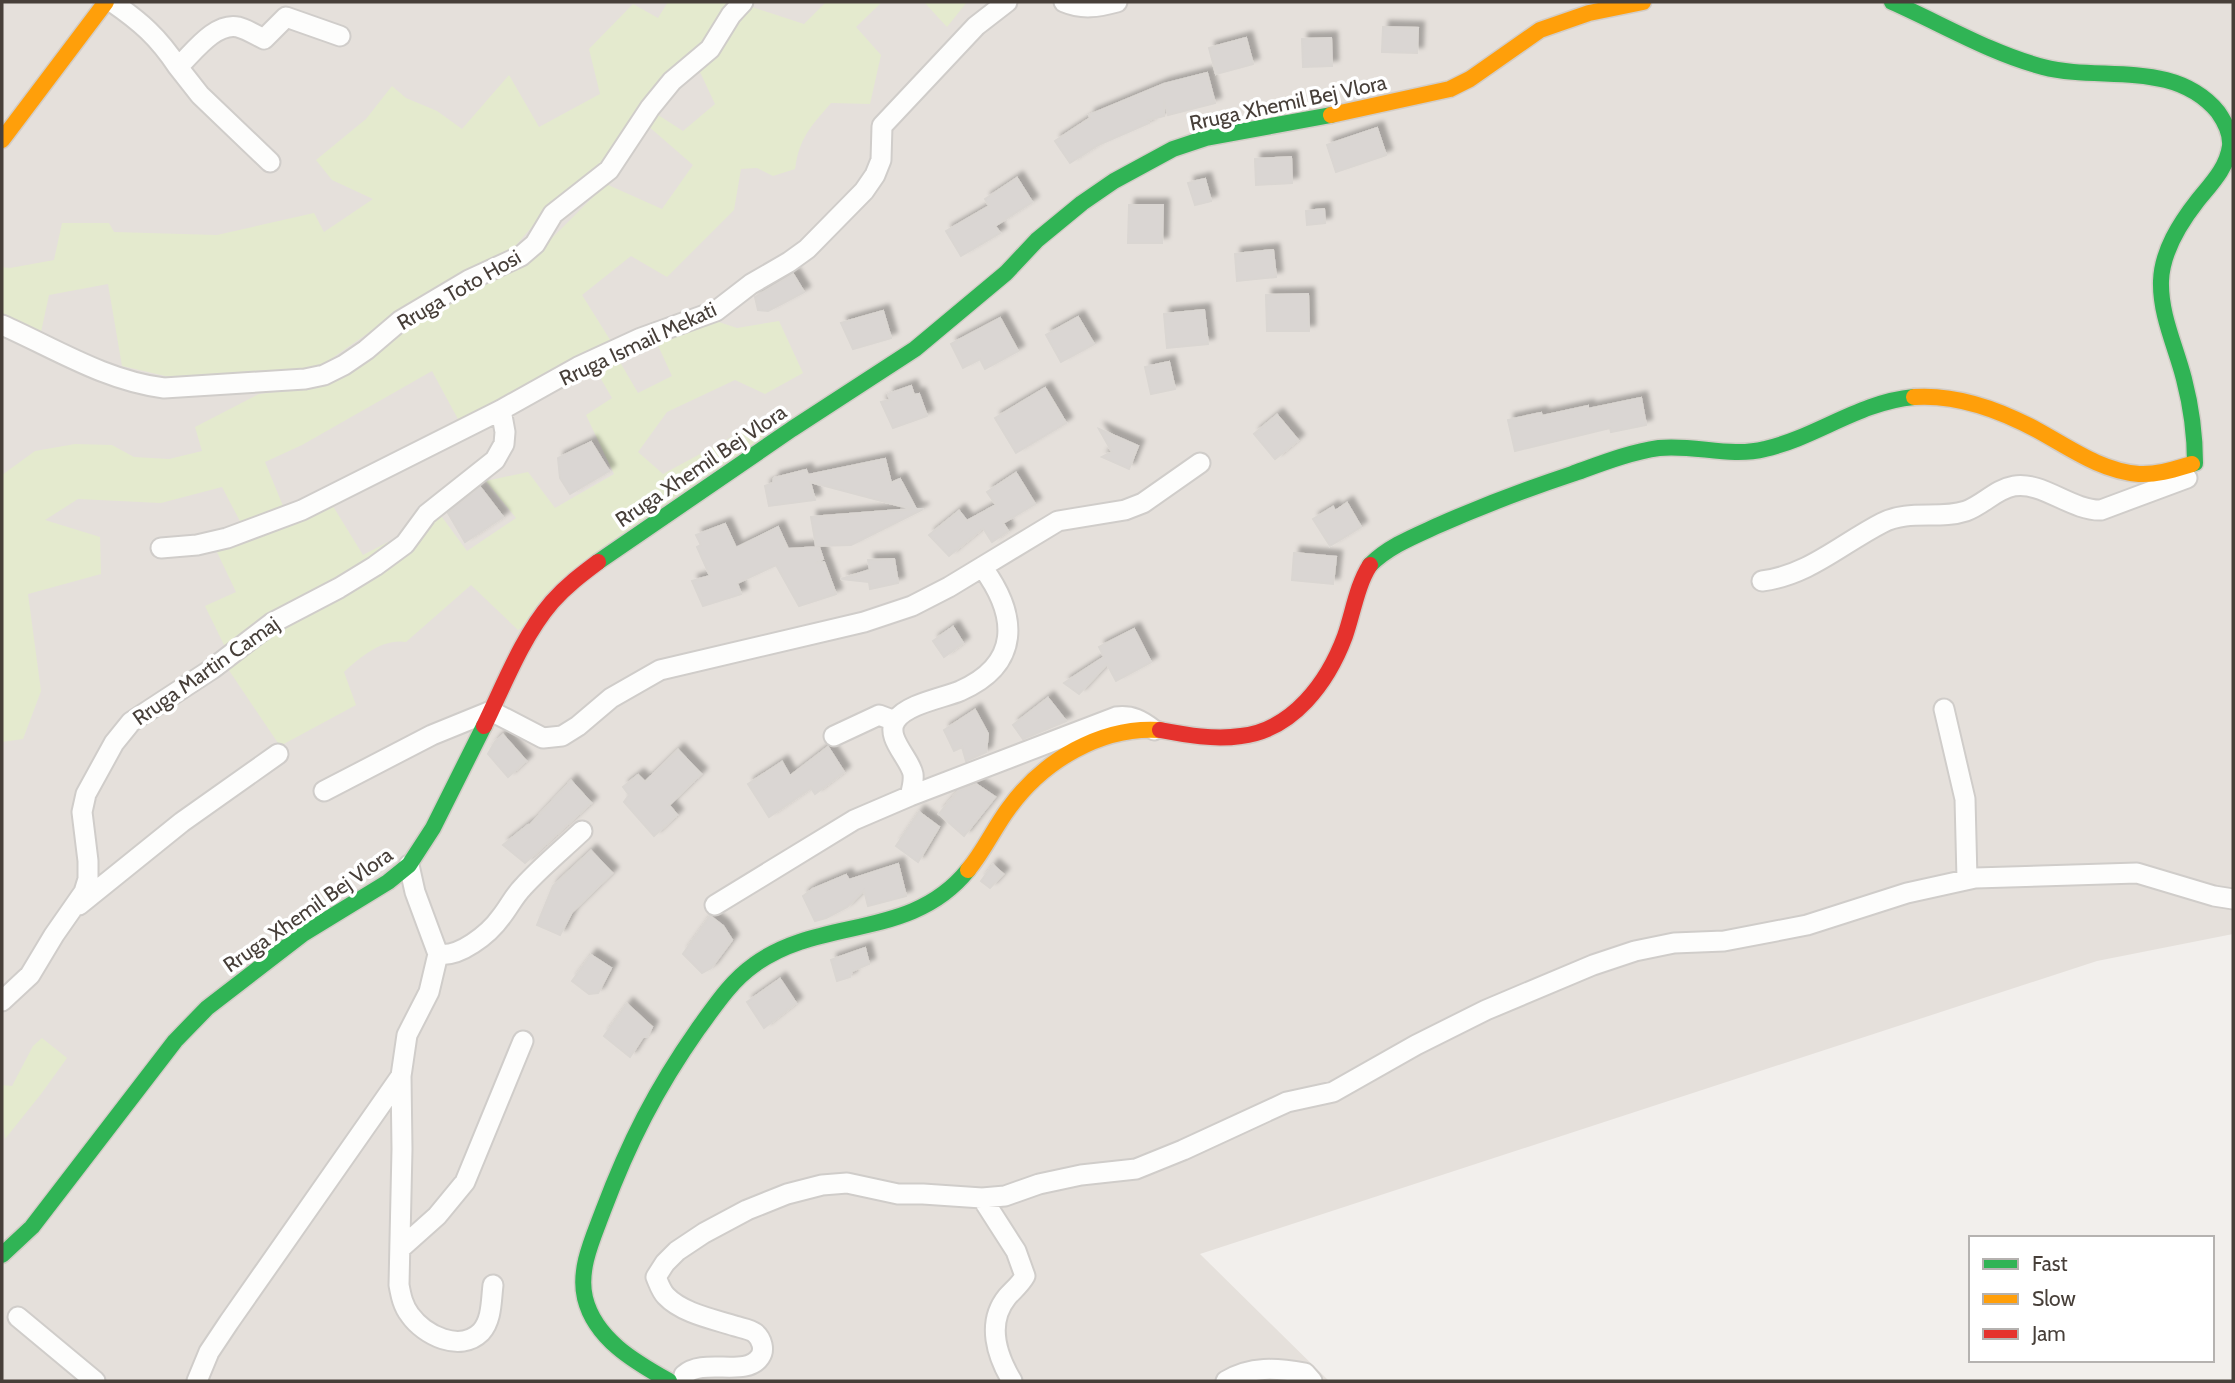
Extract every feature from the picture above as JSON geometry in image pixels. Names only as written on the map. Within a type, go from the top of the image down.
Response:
[{"type":"street","points":[[2,141],[106,2]]},
{"type":"street","points":[[113,2],[147,27],[200,95],[270,162]]},
{"type":"street","name":"Rruga Toto Hosi","points":[[2,324],[62,354],[141,385],[164,388],[204,386],[306,379],[324,375],[366,350],[400,321],[469,280],[521,256],[535,244],[553,214],[609,170],[650,108],[672,81],[710,49],[731,15],[743,2]]},
{"type":"street","name":"Rruga Ismail Mekati","points":[[161,548],[197,545],[227,538],[302,510],[501,411],[578,367],[641,338],[716,311],[807,248],[864,191],[881,160],[882,126],[976,26],[1007,2]]},
{"type":"street","points":[[1064,2],[1078,8],[1100,7],[1117,2]]},
{"type":"street","name":"Rruga Xhemil Bej Vlora","points":[[2,1255],[32,1227],[175,1041],[207,1008],[303,934],[388,882],[409,865],[433,828],[532,629],[552,602],[575,579],[792,429],[915,349],[1006,273],[1037,240],[1114,181],[1173,149],[1206,138],[1343,113],[1450,89],[1470,79],[1540,30],[1589,13],[1643,2]]},
{"type":"street","points":[[1762,581],[1796,574],[1885,521],[1914,514],[1965,511],[2015,486],[2036,489],[2088,510],[2101,510],[2185,479],[2194,471],[2193,420],[2168,325],[2162,293],[2162,270],[2185,217],[2225,165],[2230,144],[2228,128],[2220,115],[2179,82],[2140,75],[2044,68],[1958,33],[1892,2]]},
{"type":"street","points":[[178,66],[216,31],[226,27],[238,27],[264,39],[286,17],[340,36]]},
{"type":"street","points":[[669,1381],[650,1371],[601,1333],[589,1312],[584,1295],[583,1275],[598,1225],[633,1136],[684,1049],[723,995],[743,973],[782,949],[812,939],[875,925],[924,907],[945,894],[964,876],[1004,814],[1027,786],[1049,765],[1075,750],[1104,738],[1154,730],[1220,738],[1252,736],[1272,728],[1305,702],[1335,664],[1370,564],[1403,540],[1599,464],[1653,449],[1686,446],[1746,453],[1768,449],[1881,402],[1938,396],[1958,398],[2019,420],[2106,469],[2125,474],[2145,476],[2168,473],[2195,463]]},
{"type":"street","name":"Rruga Martin Camaj","points":[[2,1001],[30,975],[84,892],[88,879],[82,812],[86,794],[114,743],[131,722],[212,670],[272,623],[339,588],[405,544],[427,514],[495,460],[504,444],[501,411]]},
{"type":"street","points":[[324,791],[432,735],[491,711],[543,738],[562,736],[611,698],[660,670],[864,622],[912,606],[983,568],[1058,522],[1125,510],[1143,503],[1200,463]]},
{"type":"street","points":[[910,796],[913,773],[896,742],[893,729],[895,720],[903,713],[981,680],[1005,652],[1009,620],[999,592],[983,568]]},
{"type":"street","points":[[1944,709],[1965,799],[1967,879]]},
{"type":"street","points":[[834,736],[879,715],[895,720]]},
{"type":"street","points":[[715,905],[854,820],[910,796],[1116,717],[1129,716],[1143,721],[1154,730]]},
{"type":"street","points":[[68,914],[181,822],[278,754]]},
{"type":"street","points":[[439,954],[447,956],[459,952],[474,942],[500,919],[523,886],[582,831]]},
{"type":"street","points":[[409,865],[415,892],[439,954],[429,992],[407,1035],[401,1076],[399,1285],[402,1301],[410,1315],[424,1329],[444,1340],[471,1339],[482,1331],[489,1318],[493,1285]]},
{"type":"street","points":[[684,1381],[684,1375],[692,1368],[752,1364],[760,1357],[763,1348],[761,1339],[754,1332],[686,1308],[666,1296],[656,1277],[665,1263],[704,1233],[747,1210],[787,1194],[822,1185],[847,1183],[898,1195],[982,1198],[1004,1196],[1039,1184],[1081,1175],[1136,1169],[1287,1102],[1333,1092],[1416,1045],[1486,1010],[1594,965],[1674,943],[1724,941],[1807,925],[1907,893],[1967,879],[2137,873],[2233,899]]},
{"type":"street","points":[[400,1249],[437,1216],[465,1182],[523,1041]]},
{"type":"street","points":[[197,1381],[209,1352],[229,1322],[401,1076]]},
{"type":"street","points":[[982,1198],[1016,1251],[1025,1276],[1006,1298],[998,1315],[995,1336],[999,1358],[1012,1381]]},
{"type":"street","points":[[18,1318],[95,1381]]},
{"type":"street","points":[[1226,1381],[1238,1374],[1259,1368],[1305,1373],[1312,1381]]},
{"type":"shaded area","points":[[2,2],[2233,2],[2233,934],[2097,961],[1200,1254],[1329,1381],[2,1381]]},
{"type":"green space","points":[[668,2],[730,2],[701,44],[596,172],[556,199],[511,251],[397,313],[315,370],[266,370],[174,378],[122,366],[108,284],[49,295],[41,332],[2,316],[2,267],[54,260],[62,223],[109,223],[114,232],[217,235],[314,213],[324,232],[373,199],[332,180],[316,160],[366,119],[392,86],[406,98],[437,111],[462,129],[509,75],[539,127],[600,94],[589,49],[633,4],[658,18]]},
{"type":"green space","points":[[826,2],[882,2],[856,27],[881,55],[870,104],[831,103],[803,141],[795,169],[773,176],[757,168],[741,169],[734,210],[667,277],[631,256],[582,295],[612,343],[459,421],[432,371],[302,445],[265,462],[283,506],[242,525],[222,487],[161,503],[78,499],[45,520],[100,537],[101,574],[28,594],[41,691],[23,739],[2,742],[2,475],[35,451],[75,444],[112,445],[134,457],[169,459],[202,451],[195,427],[259,394],[315,387],[402,327],[540,250],[606,184],[662,209],[693,165],[647,125],[655,113],[683,131],[715,104],[700,72],[752,7],[804,24]]},
{"type":"green space","points":[[924,2],[967,2],[947,27]]},
{"type":"green space","points":[[716,321],[737,328],[779,321],[803,373],[765,394],[735,380],[667,412],[638,452],[663,474],[752,426],[765,438],[518,630],[471,585],[406,642],[380,646],[344,672],[356,705],[280,746],[218,654],[226,649],[205,606],[236,592],[217,552],[331,503],[363,555],[388,542],[416,543],[439,513],[467,551],[516,518],[486,481],[528,472],[555,508],[614,474],[586,415],[612,398],[594,367],[617,357],[638,393],[672,376],[655,339]]},
{"type":"green space","points":[[42,1038],[67,1058],[5,1139],[2,1085],[12,1086],[33,1046]]},
{"type":"building","points":[[1383,27],[1418,28],[1417,53],[1382,52]]},
{"type":"building","points":[[1246,38],[1253,64],[1216,74],[1209,48]]},
{"type":"building","points":[[1331,38],[1332,66],[1303,67],[1302,39]]},
{"type":"building","points":[[1207,73],[1215,103],[1168,115],[1164,101],[1164,116],[1148,120],[1149,123],[1098,145],[1070,163],[1055,141],[1090,118],[1089,115],[1164,84]]},
{"type":"building","points":[[1377,128],[1386,155],[1336,172],[1327,145]]},
{"type":"building","points":[[1291,157],[1292,183],[1256,185],[1255,159]]},
{"type":"building","points":[[1017,178],[1032,202],[995,226],[1000,233],[961,256],[946,231],[989,206],[985,199]]},
{"type":"building","points":[[1205,179],[1211,201],[1195,205],[1188,183]]},
{"type":"building","points":[[1129,205],[1163,205],[1162,243],[1128,243]]},
{"type":"building","points":[[1324,209],[1325,223],[1307,225],[1306,211]]},
{"type":"building","points":[[1273,250],[1276,277],[1237,281],[1235,254]]},
{"type":"building","points":[[793,274],[804,292],[768,311],[758,310],[755,297]]},
{"type":"building","points":[[1308,294],[1309,331],[1267,331],[1266,295]]},
{"type":"building","points":[[1204,310],[1208,344],[1167,348],[1164,314]]},
{"type":"building","points":[[883,311],[891,338],[853,349],[841,323]]},
{"type":"building","points":[[1078,317],[1094,344],[1061,362],[1046,335]]},
{"type":"building","points":[[1000,318],[1018,351],[985,369],[980,359],[963,368],[951,344]]},
{"type":"building","points":[[1169,362],[1175,389],[1151,394],[1145,367]]},
{"type":"building","points":[[911,386],[914,395],[919,394],[927,416],[893,428],[881,402],[890,400],[888,394]]},
{"type":"building","points":[[1045,388],[1066,423],[1016,453],[995,418]]},
{"type":"building","points":[[1641,398],[1646,425],[1611,432],[1610,428],[1515,451],[1508,420],[1588,406],[1588,409]]},
{"type":"building","points":[[1277,415],[1298,440],[1275,459],[1254,434]]},
{"type":"building","points":[[1099,429],[1138,446],[1129,469],[1102,457],[1112,452]]},
{"type":"building","points":[[591,442],[609,471],[570,494],[560,478],[558,458]]},
{"type":"building","points":[[885,459],[891,483],[900,479],[916,509],[923,509],[851,545],[816,546],[811,517],[912,509],[810,482],[815,500],[769,506],[765,486],[773,483],[774,478],[806,470],[808,475]]},
{"type":"building","points":[[1016,473],[1035,504],[1003,523],[1008,531],[992,542],[983,528],[949,556],[929,535],[959,511],[967,521],[996,505],[987,492]]},
{"type":"building","points":[[480,487],[503,517],[465,542],[448,513]]},
{"type":"building","points":[[1347,503],[1361,527],[1330,546],[1313,519],[1333,507],[1335,511]]},
{"type":"building","points":[[725,524],[736,548],[778,527],[788,549],[819,547],[823,559],[816,563],[824,562],[836,594],[799,606],[776,565],[737,583],[741,594],[703,606],[692,581],[710,576],[697,547],[701,545],[696,535]]},
{"type":"building","points":[[1294,553],[1336,557],[1333,584],[1292,580]]},
{"type":"building","points":[[894,559],[898,583],[870,589],[869,582],[841,579],[870,570],[868,560]]},
{"type":"building","points":[[953,627],[963,643],[944,657],[933,641]]},
{"type":"building","points":[[1134,629],[1151,662],[1116,681],[1107,664],[1079,694],[1064,683],[1104,657],[1099,647]]},
{"type":"building","points":[[1048,698],[1066,721],[1023,739],[1013,725]]},
{"type":"building","points":[[975,710],[988,734],[986,752],[966,761],[962,747],[954,751],[944,730]]},
{"type":"building","points":[[503,735],[526,761],[508,777],[488,754]]},
{"type":"building","points":[[828,747],[844,772],[815,794],[811,788],[769,817],[748,784],[782,762],[790,776]]},
{"type":"building","points":[[678,750],[701,774],[669,805],[677,815],[654,836],[624,802],[629,795],[623,787],[638,775],[645,782]]},
{"type":"building","points":[[571,781],[591,803],[525,863],[503,845],[529,826]]},
{"type":"building","points":[[976,784],[995,797],[964,836],[939,814],[959,790]]},
{"type":"building","points":[[919,812],[939,827],[918,862],[896,846]]},
{"type":"building","points":[[591,851],[612,873],[572,912],[560,935],[537,925],[553,886]]},
{"type":"building","points":[[898,864],[906,896],[868,906],[864,890],[847,907],[815,921],[803,896],[813,889],[846,875],[849,880]]},
{"type":"building","points":[[993,865],[1003,874],[990,888],[981,881]]},
{"type":"building","points":[[710,916],[723,926],[732,940],[711,968],[702,973],[683,954]]},
{"type":"building","points":[[865,948],[869,964],[852,971],[850,977],[837,981],[831,960]]},
{"type":"building","points":[[591,955],[611,968],[598,993],[589,994],[572,981]]},
{"type":"building","points":[[780,979],[796,1003],[764,1028],[747,1002]]},
{"type":"building","points":[[627,1004],[652,1027],[630,1057],[604,1036]]},
{"type":"traffic: fast","points":[[1892,2],[1985,46],[2043,67],[2159,78],[2180,85],[2200,95],[2221,116],[2230,137],[2226,161],[2173,238],[2161,281],[2166,319],[2191,410],[2195,452],[2195,463],[2192,464]]},
{"type":"traffic: fast","points":[[598,562],[792,429],[915,349],[1006,273],[1037,240],[1114,181],[1173,149],[1206,138],[1331,115]]},
{"type":"traffic: fast","points":[[1370,565],[1403,542],[1455,518],[1626,455],[1672,447],[1739,452],[1765,449],[1802,437],[1856,412],[1894,400],[1914,397]]},
{"type":"traffic: fast","points":[[2,1255],[32,1227],[175,1041],[207,1008],[303,934],[388,882],[409,865],[433,828],[484,726]]},
{"type":"traffic: fast","points":[[669,1381],[630,1357],[607,1337],[590,1313],[583,1287],[585,1265],[595,1232],[623,1162],[656,1095],[717,1003],[754,965],[807,939],[893,918],[920,908],[945,892],[968,870]]},
{"type":"traffic: slow","points":[[2,140],[106,2]]},
{"type":"traffic: slow","points":[[1331,115],[1450,89],[1470,79],[1540,30],[1589,13],[1643,2]]},
{"type":"traffic: slow","points":[[1914,397],[1947,398],[1993,410],[2023,423],[2086,458],[2125,472],[2153,474],[2192,464]]},
{"type":"traffic: slow","points":[[968,870],[1023,791],[1056,762],[1075,750],[1116,734],[1160,730]]},
{"type":"traffic: jam","points":[[484,726],[514,662],[541,616],[563,591],[598,562]]},
{"type":"traffic: jam","points":[[1160,730],[1211,737],[1241,736],[1260,732],[1292,714],[1318,686],[1338,653],[1358,590],[1370,565]]}]
